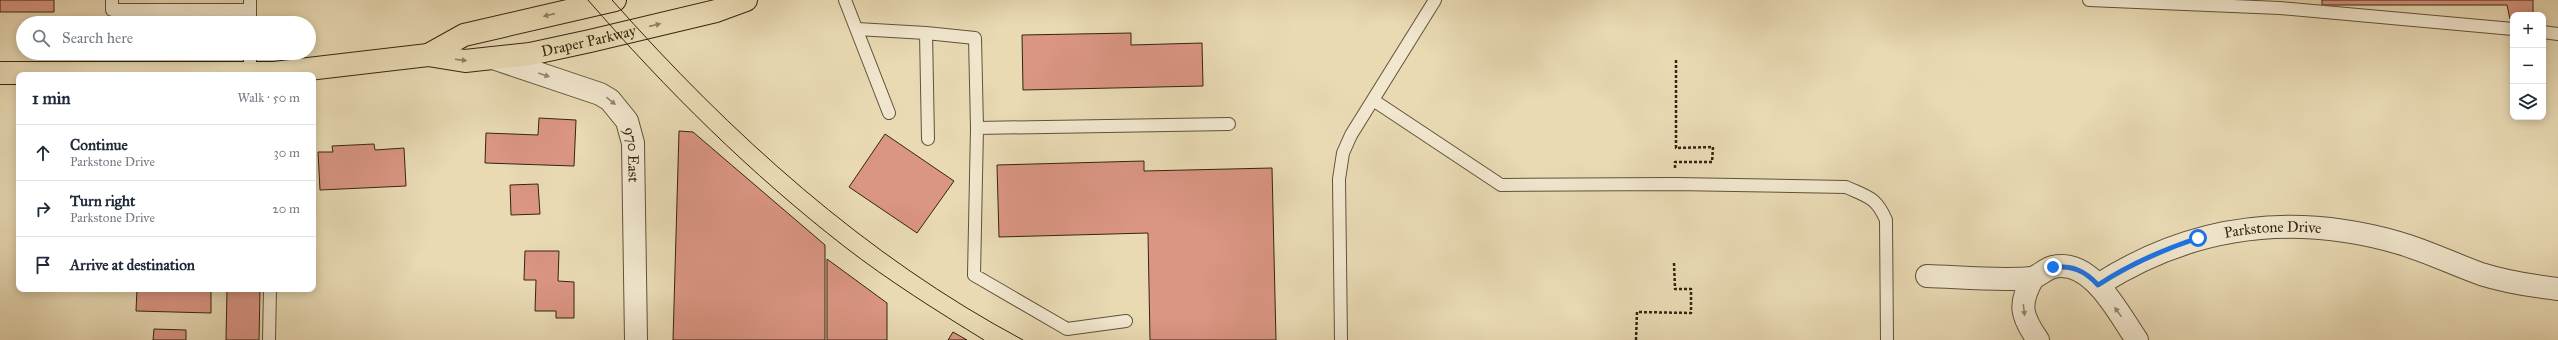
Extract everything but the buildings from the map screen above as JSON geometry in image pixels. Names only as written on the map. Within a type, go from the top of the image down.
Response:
[{"type":"main road","name":"Draper Parkway","points":[[428,55],[464,35],[614,0]]},
{"type":"main road","name":"Draper Parkway","points":[[283,72],[428,55],[465,61],[530,54],[716,11],[746,0]]},
{"type":"main road","name":"Draper Parkway","points":[[42,72],[250,67],[270,72]]},
{"type":"main road","name":"Draper Parkway","points":[[0,73],[16,73]]},
{"type":"street","name":"970 East","points":[[493,58],[600,94],[618,108],[627,121],[633,142],[636,340]]},
{"type":"street","name":"Parkstone Drive","points":[[2098,285],[2130,265],[2164,250],[2198,238],[2235,230],[2275,226],[2317,227],[2360,233],[2401,244],[2483,274],[2521,284],[2558,289]]},
{"type":"street","points":[[1927,276],[2033,278],[2053,267],[2065,266],[2078,269],[2089,275],[2098,285],[2137,340]]},
{"type":"street","points":[[2033,278],[2023,298],[2023,311],[2029,327],[2038,340]]},
{"type":"lane","points":[[112,0],[112,10],[250,5],[250,16]]},
{"type":"lane","points":[[845,0],[889,113]]},
{"type":"lane","points":[[1341,340],[1339,179],[1343,153],[1373,100],[1435,0]]},
{"type":"lane","points":[[2089,0],[2280,8],[2510,29]]},
{"type":"lane","points":[[857,29],[926,33],[974,38],[977,128],[974,275],[1067,329],[1126,321]]},
{"type":"lane","points":[[2546,32],[2558,34]]},
{"type":"lane","points":[[926,33],[928,139]]},
{"type":"lane","points":[[1373,100],[1501,185],[1675,184],[1846,187],[1863,194],[1879,203],[1886,220],[1887,340]]},
{"type":"lane","points":[[977,128],[1229,124]]},
{"type":"lane","points":[[269,340],[270,292]]},
{"type":"path","points":[[1675,170],[1675,162],[1712,162],[1713,147],[1676,148],[1676,60]]},
{"type":"path","points":[[1636,340],[1637,312],[1691,313],[1691,289],[1675,289],[1674,263]]},
{"type":"tram line","points":[[588,0],[648,66],[710,130],[776,190],[862,260],[913,295],[984,340]]},
{"type":"tram line","points":[[612,0],[704,97],[752,144],[802,188],[855,231],[909,270],[965,307],[1023,340]]},
{"type":"route","points":[[2053,267],[2065,266],[2078,269],[2089,275],[2098,285],[2130,265],[2164,250],[2198,238]]}]
